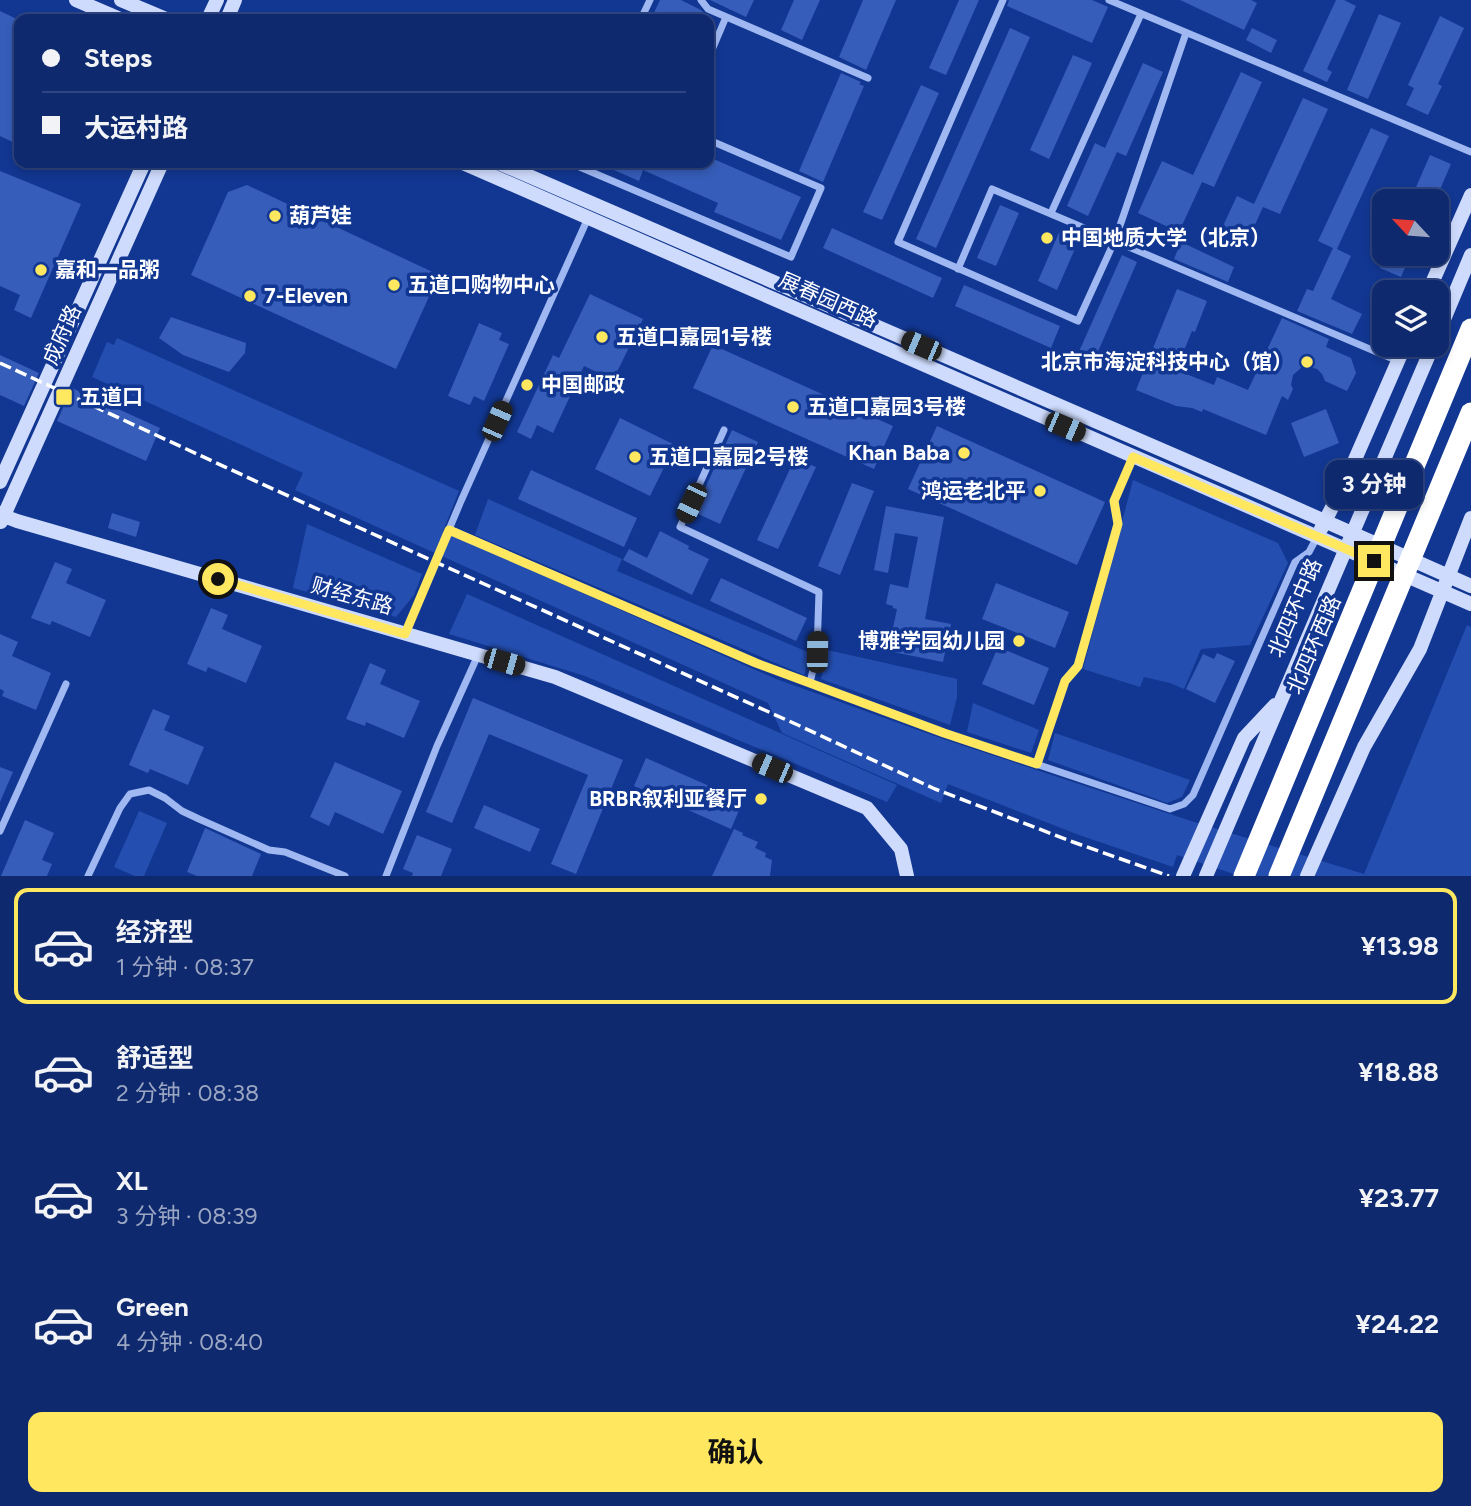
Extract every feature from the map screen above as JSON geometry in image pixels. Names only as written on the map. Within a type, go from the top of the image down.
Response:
[{"type":"highway","name":"北四环西路","points":[[1244,876],[1471,329]]},
{"type":"highway","points":[[1279,876],[1471,413]]},
{"type":"main road","points":[[76,0],[108,14]]},
{"type":"main road","points":[[121,0],[154,14]]},
{"type":"main road","name":"成府路","points":[[0,482],[142,168]]},
{"type":"main road","name":"成府路","points":[[1,518],[160,168]]},
{"type":"main road","name":"展春园西路","points":[[474,168],[1317,536],[1465,593]]},
{"type":"main road","name":"展春园西路","points":[[511,168],[1331,524],[1465,593]]},
{"type":"main road","points":[[1433,280],[1471,195]]},
{"type":"main road","points":[[1449,307],[1471,255]]},
{"type":"main road","points":[[1317,536],[1331,524],[1346,481],[1400,357]]},
{"type":"main road","name":"北四环中路","points":[[1283,697],[1428,357]]},
{"type":"main road","points":[[1307,876],[1364,747],[1420,649],[1471,517]]},
{"type":"main road","name":"财经东路","points":[[1,518],[555,677],[867,808],[901,849],[907,876]]},
{"type":"main road","points":[[1183,876],[1244,738],[1283,697]]},
{"type":"main road","name":"北四环西路","points":[[1206,876],[1283,697]]},
{"type":"street","points":[[701,0],[708,9],[726,18],[869,79]]},
{"type":"street","points":[[1003,0],[898,242],[1078,321],[1115,240],[1186,33]]},
{"type":"street","points":[[1109,0],[1471,152]]},
{"type":"street","points":[[1051,213],[1141,14]]},
{"type":"street","points":[[714,46],[726,18]]},
{"type":"street","points":[[582,168],[791,257],[821,188],[714,142]]},
{"type":"street","points":[[958,269],[992,188],[1398,361]]},
{"type":"street","points":[[405,634],[588,218]]},
{"type":"street","points":[[724,430],[680,527],[819,592],[817,652],[810,684]]},
{"type":"street","points":[[1037,764],[1065,681],[1078,666],[1118,524],[1114,501],[1133,457]]},
{"type":"street","points":[[449,530],[810,684],[944,733],[1170,808],[1184,804],[1193,795],[1296,562],[1309,552],[1317,536]]},
{"type":"street","points":[[386,876],[437,746],[478,655]]},
{"type":"street","points":[[0,831],[66,684]]},
{"type":"street","points":[[88,876],[120,808],[130,794],[149,790],[190,815],[269,850],[285,852],[345,876]]},
{"type":"shaded area","points":[[117,338],[459,491],[443,531],[776,679],[943,739],[1191,821],[1364,874],[1467,625],[1471,627],[1471,876],[1240,876],[1177,855],[1173,867],[1079,835],[948,784],[941,803],[782,733],[768,703],[295,490],[303,473],[92,377],[107,342],[114,345]]},
{"type":"shaded area","points":[[1133,480],[1278,543],[1288,563],[1250,645],[1201,649],[1184,689],[1144,677],[1140,687],[1083,669]]},
{"type":"shaded area","points":[[488,499],[622,559],[617,571],[810,653],[804,675],[475,535]]},
{"type":"shaded area","points":[[307,524],[422,574],[414,595],[396,617],[293,588]]},
{"type":"shaded area","points":[[467,594],[897,785],[887,802],[585,676],[449,634]]},
{"type":"shaded area","points":[[827,650],[957,679],[957,697],[950,725],[821,679]]},
{"type":"shaded area","points":[[973,703],[1039,730],[1031,753],[967,732]]},
{"type":"shaded area","points":[[1055,733],[1190,780],[1182,797],[1167,803],[1048,760]]},
{"type":"shaded area","points":[[139,811],[167,823],[144,876],[135,876],[114,867]]},
{"type":"building","points":[[660,0],[681,0],[705,14],[653,14]]},
{"type":"building","points":[[710,0],[754,0],[746,17]]},
{"type":"building","points":[[794,0],[820,0],[802,40],[781,30]]},
{"type":"building","points":[[863,0],[896,0],[866,70],[839,57]]},
{"type":"building","points":[[959,0],[979,0],[946,75],[929,68]]},
{"type":"building","points":[[1009,0],[1092,0],[1108,7],[1092,43],[1007,6]]},
{"type":"building","points":[[1180,0],[1251,0],[1257,3],[1244,30]]},
{"type":"building","points":[[1336,0],[1344,0],[1356,6],[1327,69],[1332,72],[1327,82],[1303,71]]},
{"type":"building","points":[[0,11],[14,18],[14,143],[0,136]]},
{"type":"building","points":[[1379,14],[1401,23],[1368,99],[1347,90]]},
{"type":"building","points":[[1440,16],[1464,28],[1438,84],[1442,86],[1428,115],[1406,105],[1414,88],[1408,85]]},
{"type":"building","points":[[1010,28],[1030,37],[936,248],[916,239]]},
{"type":"building","points":[[1252,28],[1277,40],[1271,53],[1246,40]]},
{"type":"building","points":[[1073,55],[1092,63],[1049,159],[1030,150]]},
{"type":"building","points":[[1143,63],[1163,72],[1126,156],[1117,152],[1088,216],[1067,206],[1095,143],[1105,148]]},
{"type":"building","points":[[1241,72],[1262,82],[1214,187],[1202,182],[1179,232],[1138,213],[1162,161],[1193,175]]},
{"type":"building","points":[[841,73],[864,86],[823,182],[799,171]]},
{"type":"building","points":[[921,85],[939,93],[882,220],[863,212]]},
{"type":"building","points":[[1303,98],[1328,109],[1280,214],[1263,207],[1248,240],[1222,228],[1237,196],[1254,204]]},
{"type":"building","points":[[1371,128],[1389,136],[1337,249],[1351,256],[1331,299],[1362,314],[1352,334],[1297,311],[1307,289],[1313,291],[1333,248],[1318,241]]},
{"type":"building","points":[[1430,155],[1451,164],[1440,189],[1415,189]]},
{"type":"building","points":[[714,159],[801,197],[781,240],[714,212],[718,203],[643,170],[639,181],[609,168],[714,168]]},
{"type":"building","points":[[0,171],[81,204],[31,318],[14,310],[20,295],[0,286]]},
{"type":"building","name":"五道口购物中心","points":[[247,185],[439,275],[396,369],[191,275],[228,192]]},
{"type":"building","points":[[1000,205],[1019,213],[996,266],[977,258]]},
{"type":"building","points":[[832,228],[942,278],[933,298],[823,248]]},
{"type":"building","points":[[1061,228],[1080,237],[1057,290],[1038,281]]},
{"type":"building","points":[[1181,242],[1234,267],[1228,282],[1174,259]]},
{"type":"building","points":[[1122,255],[1137,262],[1093,363],[1077,356]]},
{"type":"building","points":[[1381,266],[1406,266],[1401,277],[1380,268]]},
{"type":"building","points":[[964,285],[1060,326],[1051,348],[955,306]]},
{"type":"building","points":[[1177,289],[1207,301],[1176,370],[1214,385],[1217,377],[1248,390],[1282,318],[1329,339],[1326,347],[1351,358],[1356,373],[1347,391],[1325,381],[1317,369],[1306,366],[1301,368],[1293,375],[1293,389],[1288,400],[1282,396],[1266,435],[1203,409],[1202,412],[1176,406],[1136,390]]},
{"type":"building","points":[[590,294],[643,319],[613,380],[584,366],[553,433],[537,425],[531,439],[517,432],[553,355],[559,358]]},
{"type":"building","points":[[171,317],[246,343],[245,353],[229,372],[183,355],[159,338]]},
{"type":"building","points":[[479,323],[502,333],[499,340],[509,344],[484,401],[474,396],[470,405],[448,396]]},
{"type":"building","name":"五道口嘉园3号楼","points":[[713,345],[893,426],[874,469],[693,388]]},
{"type":"building","points":[[0,355],[39,373],[24,406],[0,395]]},
{"type":"building","points":[[72,388],[160,428],[146,461],[57,421]]},
{"type":"building","points":[[1326,409],[1339,443],[1304,457],[1291,423]]},
{"type":"building","name":"五道口嘉园2号楼","points":[[620,418],[675,445],[650,496],[595,469]]},
{"type":"building","points":[[937,426],[1105,502],[1077,565],[908,489]]},
{"type":"building","points":[[732,430],[758,442],[720,524],[694,512]]},
{"type":"building","points":[[795,458],[816,467],[778,549],[757,540]]},
{"type":"building","points":[[531,470],[637,518],[624,547],[518,499]]},
{"type":"building","points":[[852,483],[874,491],[840,575],[818,566]]},
{"type":"building","points":[[886,506],[944,517],[925,619],[951,624],[943,662],[888,651],[897,609],[886,604],[890,584],[908,588],[918,537],[895,533],[888,573],[874,570]]},
{"type":"building","points":[[112,513],[140,522],[136,537],[108,528]]},
{"type":"building","points":[[660,531],[709,559],[692,595],[623,560],[629,549],[647,558]]},
{"type":"building","points":[[55,562],[72,569],[66,583],[106,600],[90,637],[52,621],[50,625],[31,618]]},
{"type":"building","points":[[721,578],[807,618],[796,641],[710,601]]},
{"type":"building","points":[[996,583],[1069,612],[1055,648],[982,619]]},
{"type":"building","points":[[211,608],[228,615],[222,629],[262,646],[246,683],[208,667],[206,672],[187,664]]},
{"type":"building","points":[[0,634],[18,642],[12,656],[51,673],[36,710],[2,696],[4,691],[0,689]]},
{"type":"building","points":[[998,647],[1049,668],[1034,705],[982,684]]},
{"type":"building","points":[[1217,653],[1235,661],[1215,703],[1186,689],[1203,654],[1214,659]]},
{"type":"building","points":[[370,663],[386,670],[380,684],[420,701],[404,738],[366,722],[365,726],[346,719]]},
{"type":"building","points":[[473,698],[623,760],[576,874],[551,864],[588,775],[489,734],[452,823],[426,812]]},
{"type":"building","points":[[153,709],[170,716],[164,730],[204,747],[188,785],[150,769],[148,773],[129,765]]},
{"type":"building","points":[[646,758],[743,801],[731,829],[634,786]]},
{"type":"building","points":[[335,762],[402,791],[383,834],[335,812],[329,826],[310,817]]},
{"type":"building","points":[[0,767],[13,772],[0,802]]},
{"type":"building","points":[[484,805],[540,829],[530,852],[474,828]]},
{"type":"building","points":[[25,820],[54,833],[42,860],[52,864],[47,876],[1,876]]},
{"type":"building","points":[[205,828],[261,854],[252,876],[197,876],[187,872]]},
{"type":"building","points":[[734,829],[758,842],[755,848],[766,853],[765,857],[772,860],[770,876],[712,876]]},
{"type":"building","points":[[417,835],[452,849],[441,876],[412,876],[413,873],[403,869]]},
{"type":"railway","points":[[0,363],[935,789],[1169,876]]},
{"type":"place","name":"葫芦娃","points":[[275,216]]},
{"type":"place","name":"中国地质大学（北京）","points":[[1047,238]]},
{"type":"place","name":"嘉和一品粥","points":[[41,270]]},
{"type":"place","name":"五道口购物中心","points":[[394,285]]},
{"type":"place","name":"7-Eleven","points":[[250,296]]},
{"type":"place","name":"五道口嘉园1号楼","points":[[602,337]]},
{"type":"place","name":"北京市海淀科技中心（馆）","points":[[1307,362]]},
{"type":"place","name":"中国邮政","points":[[527,385]]},
{"type":"place","name":"五道口","points":[[64,397]]},
{"type":"place","name":"五道口嘉园3号楼","points":[[793,407]]},
{"type":"place","name":"Khan Baba","points":[[964,453]]},
{"type":"place","name":"五道口嘉园2号楼","points":[[635,457]]},
{"type":"place","name":"鸿运老北平","points":[[1040,491]]},
{"type":"place","name":"博雅学园幼儿园","points":[[1019,641]]},
{"type":"place","name":"BRBR叙利亚餐厅","points":[[761,799]]},
{"type":"route","points":[[218,579],[405,634],[449,530],[756,663],[944,733],[1037,764],[1065,681],[1078,666],[1118,524],[1114,501],[1133,457],[1374,561]]}]
